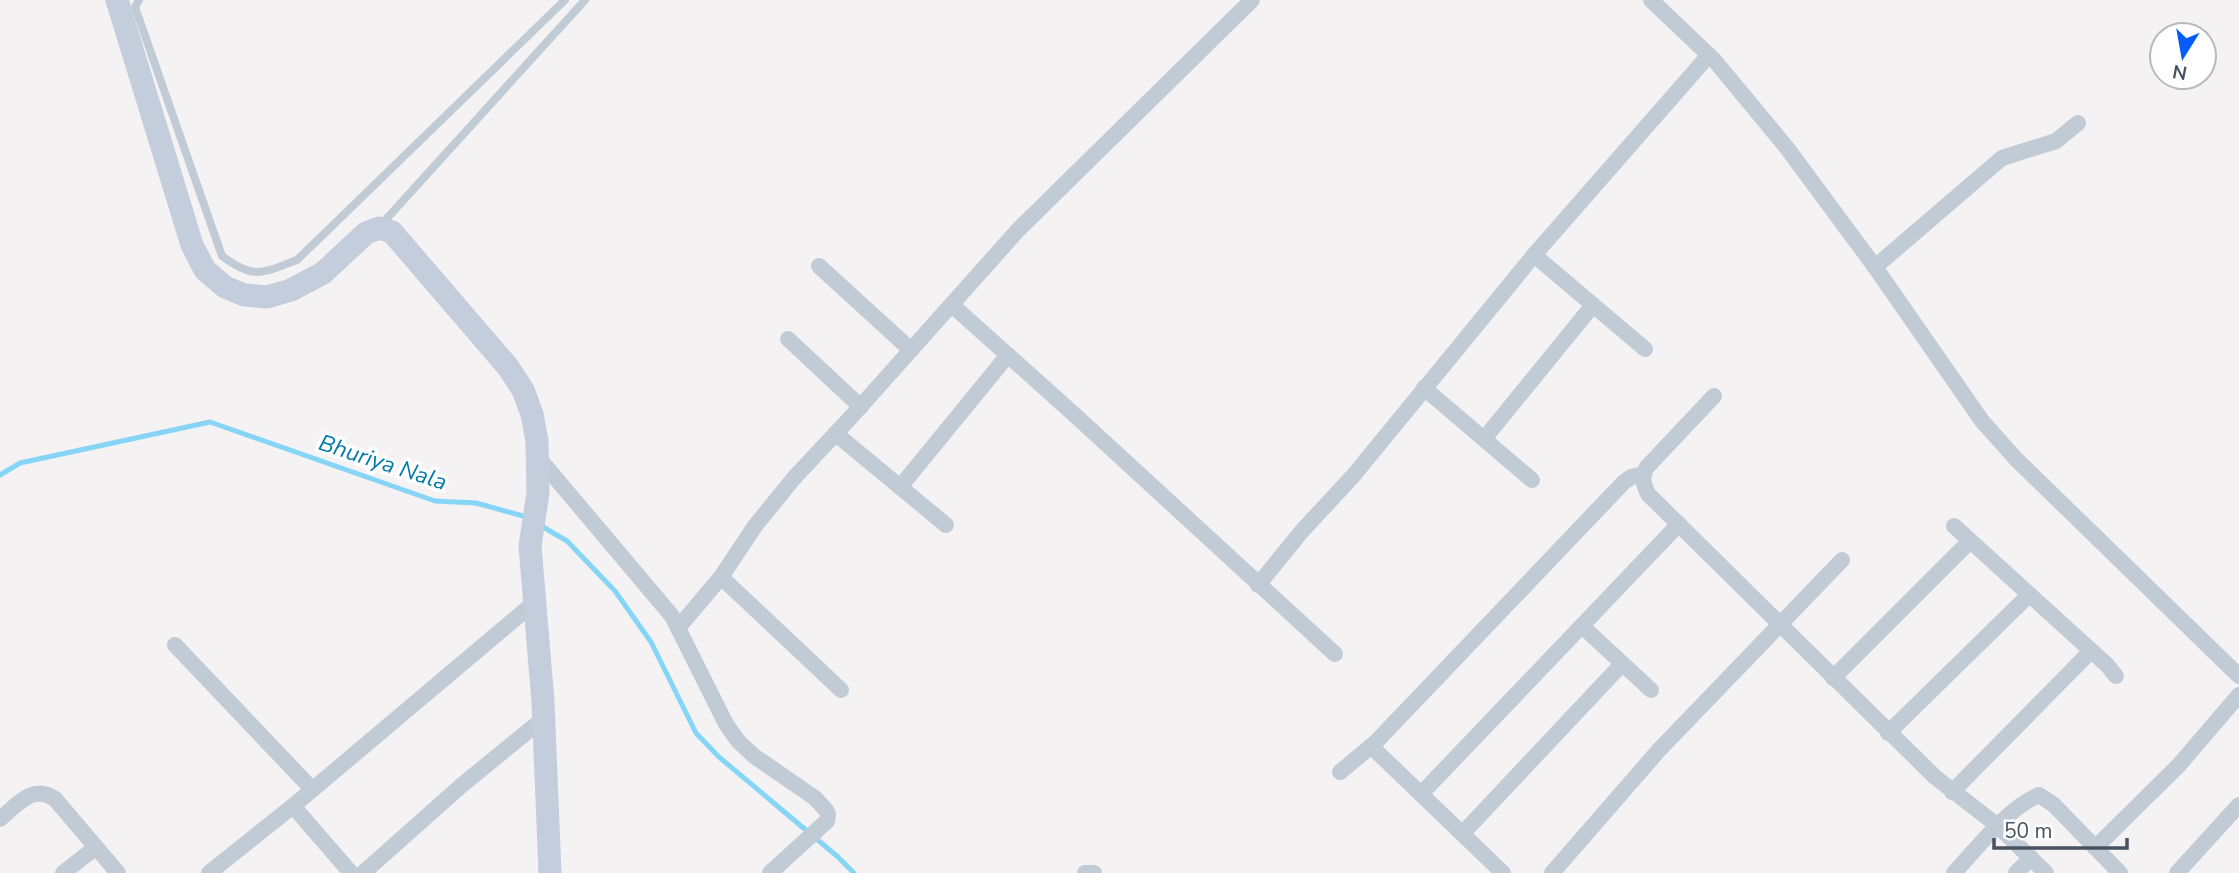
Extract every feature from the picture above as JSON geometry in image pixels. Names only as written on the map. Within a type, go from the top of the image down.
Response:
[{"type":"street","points":[[117,0],[192,245],[205,270],[225,287],[244,295],[267,297],[291,290],[323,273],[366,233],[379,228],[392,232],[508,367],[523,390],[532,414],[537,456],[538,492],[530,546],[543,719],[550,873]]},
{"type":"street","points":[[678,628],[721,577],[794,478],[861,407],[1018,230],[1252,0]]},
{"type":"street","points":[[1651,0],[1709,55],[1787,148],[1875,267],[1974,410],[2016,459],[2239,676]]},
{"type":"street","points":[[1258,585],[1302,531],[1353,476],[1534,255],[1709,55]]},
{"type":"street","points":[[1875,267],[2002,158],[2056,141],[2078,123]]},
{"type":"street","points":[[1534,255],[1645,348]]},
{"type":"street","points":[[819,266],[911,350]]},
{"type":"street","points":[[952,305],[1335,654]]},
{"type":"street","points":[[1484,439],[1593,305]]},
{"type":"street","points":[[788,339],[861,407]]},
{"type":"street","points":[[900,487],[1008,355]]},
{"type":"street","points":[[1424,388],[1532,480]]},
{"type":"street","points":[[1714,396],[1647,467],[1643,474],[1643,484],[1648,494],[1888,733],[1952,792],[1998,826],[2046,873]]},
{"type":"street","points":[[836,434],[946,525]]},
{"type":"street","points":[[537,456],[659,598],[678,628],[726,724],[738,741],[754,756],[815,798],[826,810],[827,821],[770,873]]},
{"type":"street","points":[[1340,772],[1374,743],[1625,482],[1631,477],[1643,474]]},
{"type":"street","points":[[1421,794],[1679,524]]},
{"type":"street","points":[[1954,526],[2116,676]]},
{"type":"street","points":[[1833,678],[1970,541]]},
{"type":"street","points":[[1552,873],[1659,750],[1842,560]]},
{"type":"street","points":[[721,577],[841,690]]},
{"type":"street","points":[[1888,733],[2029,595]]},
{"type":"street","points":[[209,873],[293,806],[534,602]]},
{"type":"street","points":[[1581,626],[1651,690]]},
{"type":"street","points":[[175,645],[312,789]]},
{"type":"street","points":[[1952,792],[2091,651]]},
{"type":"street","points":[[1463,833],[1622,664]]},
{"type":"street","points":[[2095,848],[2179,765],[2239,695]]},
{"type":"street","points":[[363,873],[462,785],[543,719]]},
{"type":"street","points":[[1374,743],[1375,750],[1503,873]]},
{"type":"street","points":[[0,819],[32,793],[48,794],[117,873]]},
{"type":"street","points":[[1954,873],[1998,826],[2022,805],[2039,795],[2054,805],[2120,873]]},
{"type":"street","points":[[2178,873],[2239,805]]},
{"type":"street","points":[[293,806],[351,873]]},
{"type":"street","points":[[63,873],[95,848]]},
{"type":"street","points":[[2016,873],[2031,858]]},
{"type":"street","points":[[1085,873],[1094,873]]},
{"type":"lane","points":[[139,0],[135,7],[222,256],[239,269],[260,274],[297,260],[565,0]]},
{"type":"lane","points":[[379,228],[585,0]]},
{"type":"waterway","name":"Bhuriya Nala","points":[[0,475],[20,463],[210,422],[435,501],[476,503],[527,517]]},
{"type":"waterway","name":"Bhuriya Nala","points":[[538,524],[567,541],[615,591],[651,642],[696,733],[719,757],[854,873]]}]
